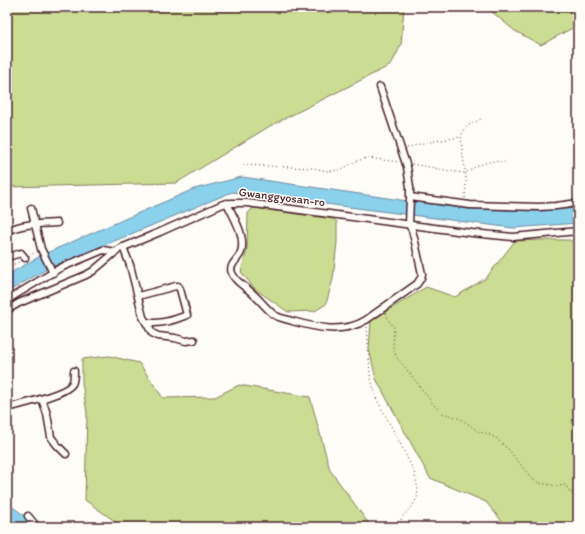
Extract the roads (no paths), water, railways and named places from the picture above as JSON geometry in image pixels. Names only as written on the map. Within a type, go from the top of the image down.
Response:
[{"type":"street","points":[[227,203],[241,237],[242,248],[241,254],[231,267],[231,272],[237,281],[250,291],[273,314],[279,317],[303,324],[328,328],[338,329],[352,326],[360,324],[417,284],[422,274],[409,222],[410,187],[407,167],[380,87]]},
{"type":"street","points":[[410,198],[464,205],[539,207],[578,203]]},
{"type":"street","name":"Gwanggyosan-ro","points":[[7,310],[19,303],[86,275],[123,247],[227,203],[238,202],[409,222],[501,236],[526,236],[578,231]]},
{"type":"street","points":[[31,208],[41,249],[52,271]]},
{"type":"street","points":[[7,231],[27,225],[57,223]]},
{"type":"street","points":[[123,247],[130,265],[143,317],[152,333],[158,336],[186,341],[194,340]]},
{"type":"street","points":[[7,302],[12,297],[52,271],[103,250],[116,252]]},
{"type":"street","points":[[7,256],[21,254],[25,258]]},
{"type":"street","points":[[138,296],[176,286],[180,289],[187,315],[174,320],[155,323],[146,322]]},
{"type":"street","points":[[7,408],[54,395],[69,387],[73,383],[74,371]]},
{"type":"street","points":[[42,399],[47,414],[51,437],[66,454]]},
{"type":"street","points":[[28,516],[37,527]]},
{"type":"street","points":[[7,523],[12,527]]},
{"type":"water","points":[[242,177],[468,209],[541,211],[578,208],[578,223],[513,228],[232,192],[47,269],[7,292],[7,275],[44,254],[194,189]]},
{"type":"water","points":[[7,503],[21,513],[34,527],[18,527],[7,518]]}]
